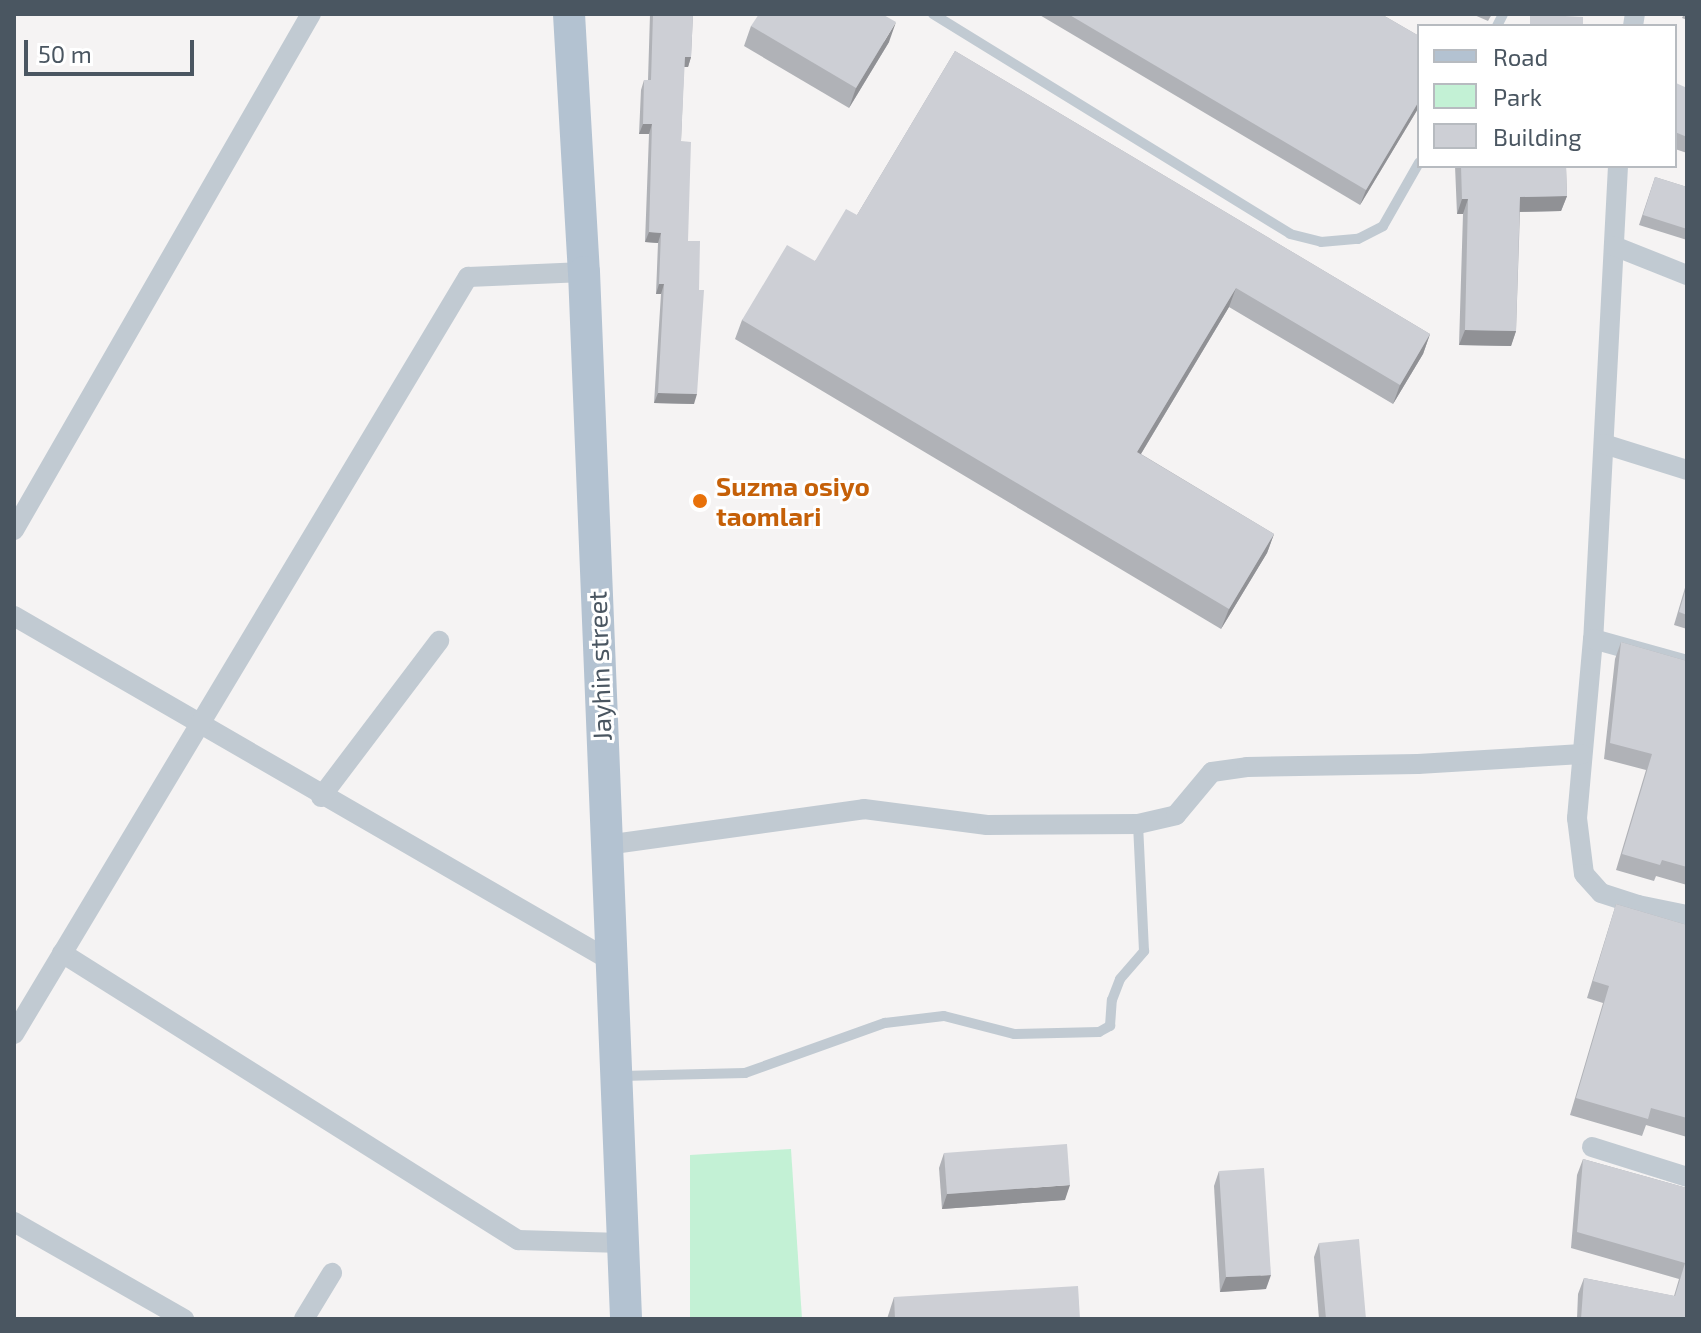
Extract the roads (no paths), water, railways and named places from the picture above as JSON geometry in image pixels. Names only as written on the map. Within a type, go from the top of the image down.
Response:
[{"type":"main road","name":"Jayhin street","points":[[569,14],[584,272],[626,1319]]},
{"type":"street","points":[[14,530],[311,14]]},
{"type":"street","points":[[1618,168],[1593,639],[1577,818],[1584,874],[1601,893],[1638,905],[1687,915]]},
{"type":"street","points":[[1614,246],[1687,275]]},
{"type":"street","points":[[14,1034],[468,277],[584,272]]},
{"type":"street","points":[[1604,444],[1687,470]]},
{"type":"street","points":[[14,616],[321,797],[611,961]]},
{"type":"street","points":[[1593,639],[1687,665]]},
{"type":"street","points":[[321,797],[439,641]]},
{"type":"street","points":[[606,845],[864,809],[987,825],[1138,824],[1176,815],[1212,772],[1247,767],[1418,764],[1582,754]]},
{"type":"street","points":[[62,953],[518,1240],[622,1243]]},
{"type":"street","points":[[1592,1147],[1687,1177]]},
{"type":"street","points":[[14,1222],[184,1319]]},
{"type":"street","points":[[304,1319],[332,1273]]},
{"type":"lane","points":[[933,14],[1290,234],[1321,242],[1358,239],[1383,226],[1417,166]]},
{"type":"lane","points":[[615,1077],[745,1073],[885,1023],[944,1016],[1014,1034],[1099,1032],[1110,1026],[1112,1000],[1120,979],[1144,951],[1138,824]]},
{"type":"place","name":"Suzma osiyo taomlari","points":[[700,501]]}]
